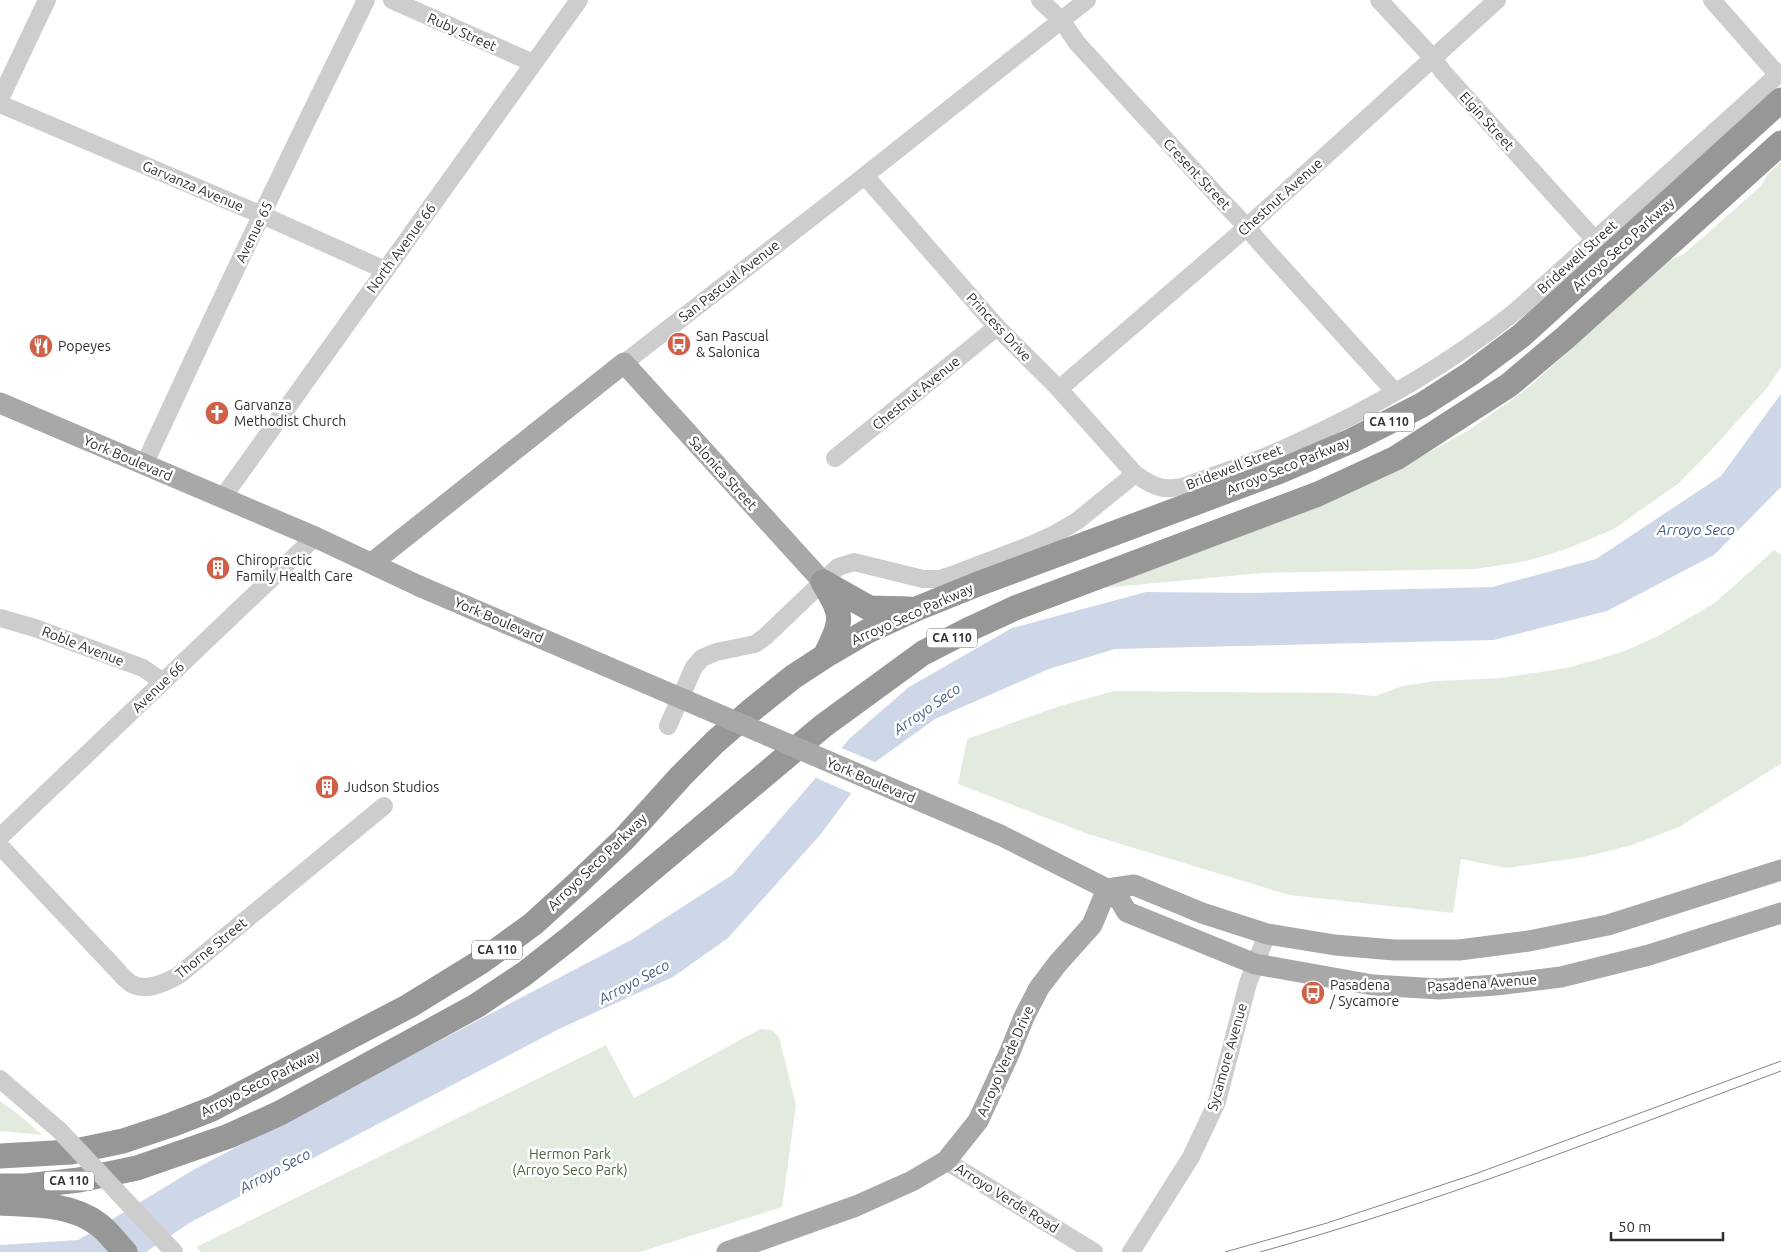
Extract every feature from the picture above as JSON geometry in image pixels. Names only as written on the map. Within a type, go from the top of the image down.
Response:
[{"type":"highway","name":"Arroyo Seco Parkway","points":[[0,1156],[71,1152],[123,1140],[171,1125],[212,1109],[409,1006],[482,961],[533,924],[624,839],[681,776],[721,737],[779,688],[825,656],[866,632],[978,584],[1278,472],[1351,441],[1422,406],[1522,336],[1781,100]]},
{"type":"highway","name":"CA 110","points":[[0,1186],[26,1186],[79,1180],[138,1168],[229,1136],[280,1113],[476,1006],[524,974],[570,938],[823,726],[923,653],[1015,608],[1318,494],[1396,458],[1509,385],[1566,338],[1781,143]]},
{"type":"highway","points":[[823,582],[869,608],[916,609]]},
{"type":"highway","points":[[823,582],[835,602],[840,615],[837,632],[825,656]]},
{"type":"highway","points":[[0,1203],[51,1206],[74,1210],[99,1224],[125,1252]]},
{"type":"main road","name":"San Pascual Avenue","points":[[372,563],[624,363]]},
{"type":"main road","name":"Salonica Street","points":[[624,363],[823,582]]},
{"type":"main road","name":"York Boulevard","points":[[0,403],[223,497],[315,537],[419,586],[1000,835]]},
{"type":"main road","name":"Pasadena Avenue","points":[[1000,835],[1107,888],[1121,902],[1127,912],[1255,964],[1373,985],[1439,989],[1496,985],[1561,977],[1640,957],[1781,913]]},
{"type":"main road","points":[[1107,888],[1134,885],[1202,913],[1267,934],[1394,950],[1459,950],[1529,941],[1608,925],[1781,870]]},
{"type":"main road","name":"Arroyo Verde Drive","points":[[728,1252],[856,1206],[912,1181],[946,1161],[978,1121],[1009,1054],[1024,1016],[1039,988],[1058,963],[1092,925],[1107,888]]},
{"type":"street","points":[[0,99],[47,0]]},
{"type":"street","name":"Avenue 65","points":[[144,465],[203,336],[366,0]]},
{"type":"street","name":"Ruby Street","points":[[392,0],[533,63]]},
{"type":"street","name":"North Avenue 66","points":[[223,497],[579,0]]},
{"type":"street","name":"Cresent Street","points":[[1040,0],[1062,21],[1084,50],[1223,202],[1248,226],[1260,243],[1395,392]]},
{"type":"street","name":"San Pascual Avenue","points":[[624,363],[865,176],[1087,0]]},
{"type":"street","name":"Elgin Street","points":[[1378,0],[1433,58],[1443,72],[1596,241]]},
{"type":"street","name":"Chestnut Avenue","points":[[1059,389],[1248,226],[1496,0]]},
{"type":"street","points":[[1712,0],[1779,73]]},
{"type":"street","name":"Bridewell Street","points":[[1135,474],[1149,484],[1162,489],[1176,489],[1188,485],[1291,446],[1395,392],[1438,367],[1482,338],[1516,311],[1596,241],[1779,73]]},
{"type":"street","name":"Garvanza Avenue","points":[[0,104],[262,215],[385,270]]},
{"type":"street","name":"Princess Drive","points":[[865,176],[997,327],[1059,389],[1135,474]]},
{"type":"street","name":"Chestnut Avenue","points":[[835,458],[997,327]]},
{"type":"street","points":[[668,726],[694,667],[702,658],[716,652],[755,644],[766,636],[838,567],[854,562],[923,579],[939,579],[956,574],[1031,546],[1053,535],[1076,521],[1135,474]]},
{"type":"street","name":"Avenue 66","points":[[0,837],[315,537]]},
{"type":"street","name":"Roble Avenue","points":[[0,618],[35,628],[143,668],[163,682]]},
{"type":"street","name":"Thorne Street","points":[[0,846],[116,969],[132,984],[150,987],[164,984],[178,975],[384,806]]},
{"type":"street","name":"Sycamore Avenue","points":[[1131,1252],[1191,1157],[1217,1102],[1246,988],[1267,934]]},
{"type":"street","points":[[0,1079],[59,1130],[174,1252]]},
{"type":"street","name":"Arroyo Verde Road","points":[[946,1161],[1094,1252]]},
{"type":"green space","points":[[1781,162],[1781,367],[1767,388],[1679,483],[1614,529],[1564,550],[1522,562],[1475,569],[1261,573],[1083,590],[1400,468],[1469,430],[1528,388],[1670,260],[1684,254],[1761,186],[1768,174]]},
{"type":"green space","points":[[1774,550],[1781,555],[1781,764],[1679,827],[1632,845],[1584,857],[1506,868],[1461,859],[1453,913],[1289,895],[1088,834],[958,784],[967,739],[1060,706],[1114,691],[1343,693],[1375,696],[1403,686],[1436,681],[1501,678],[1566,668],[1596,660],[1627,650],[1660,635],[1716,602]]},
{"type":"green space","name":"Hermon Park (Arroyo Seco Park)","points":[[760,1029],[772,1030],[779,1037],[796,1105],[782,1207],[640,1252],[201,1252],[196,1247],[606,1045],[634,1098]]},
{"type":"green space","points":[[0,1101],[18,1114],[42,1135],[0,1131]]},
{"type":"water","name":"Arroyo Seco","points":[[1781,394],[1781,487],[1714,555],[1607,611],[1494,640],[1115,649],[1049,669],[935,719],[874,763],[820,835],[728,938],[673,977],[561,1028],[191,1222],[146,1252],[0,1252],[0,1245],[78,1240],[193,1170],[631,940],[732,875],[850,738],[909,687],[1012,628],[1146,592],[1250,593],[1492,587],[1596,559],[1721,476]]},
{"type":"pier","points":[[839,747],[877,763],[853,794],[814,777]]},
{"type":"tram line","points":[[1225,1252],[1327,1223],[1475,1174],[1781,1061]]},
{"type":"tram line","points":[[1260,1252],[1326,1233],[1457,1190],[1781,1071]]},
{"type":"place","name":"San Pascual & Salonica","points":[[679,344]]},
{"type":"place","name":"Popeyes","points":[[41,346]]},
{"type":"place","name":"Garvanza Methodist Church","points":[[217,413]]},
{"type":"place","name":"Chiropractic Family Health Care","points":[[218,568]]},
{"type":"place","name":"Judson Studios","points":[[327,787]]},
{"type":"place","name":"Pasadena / Sycamore","points":[[1313,993]]}]
